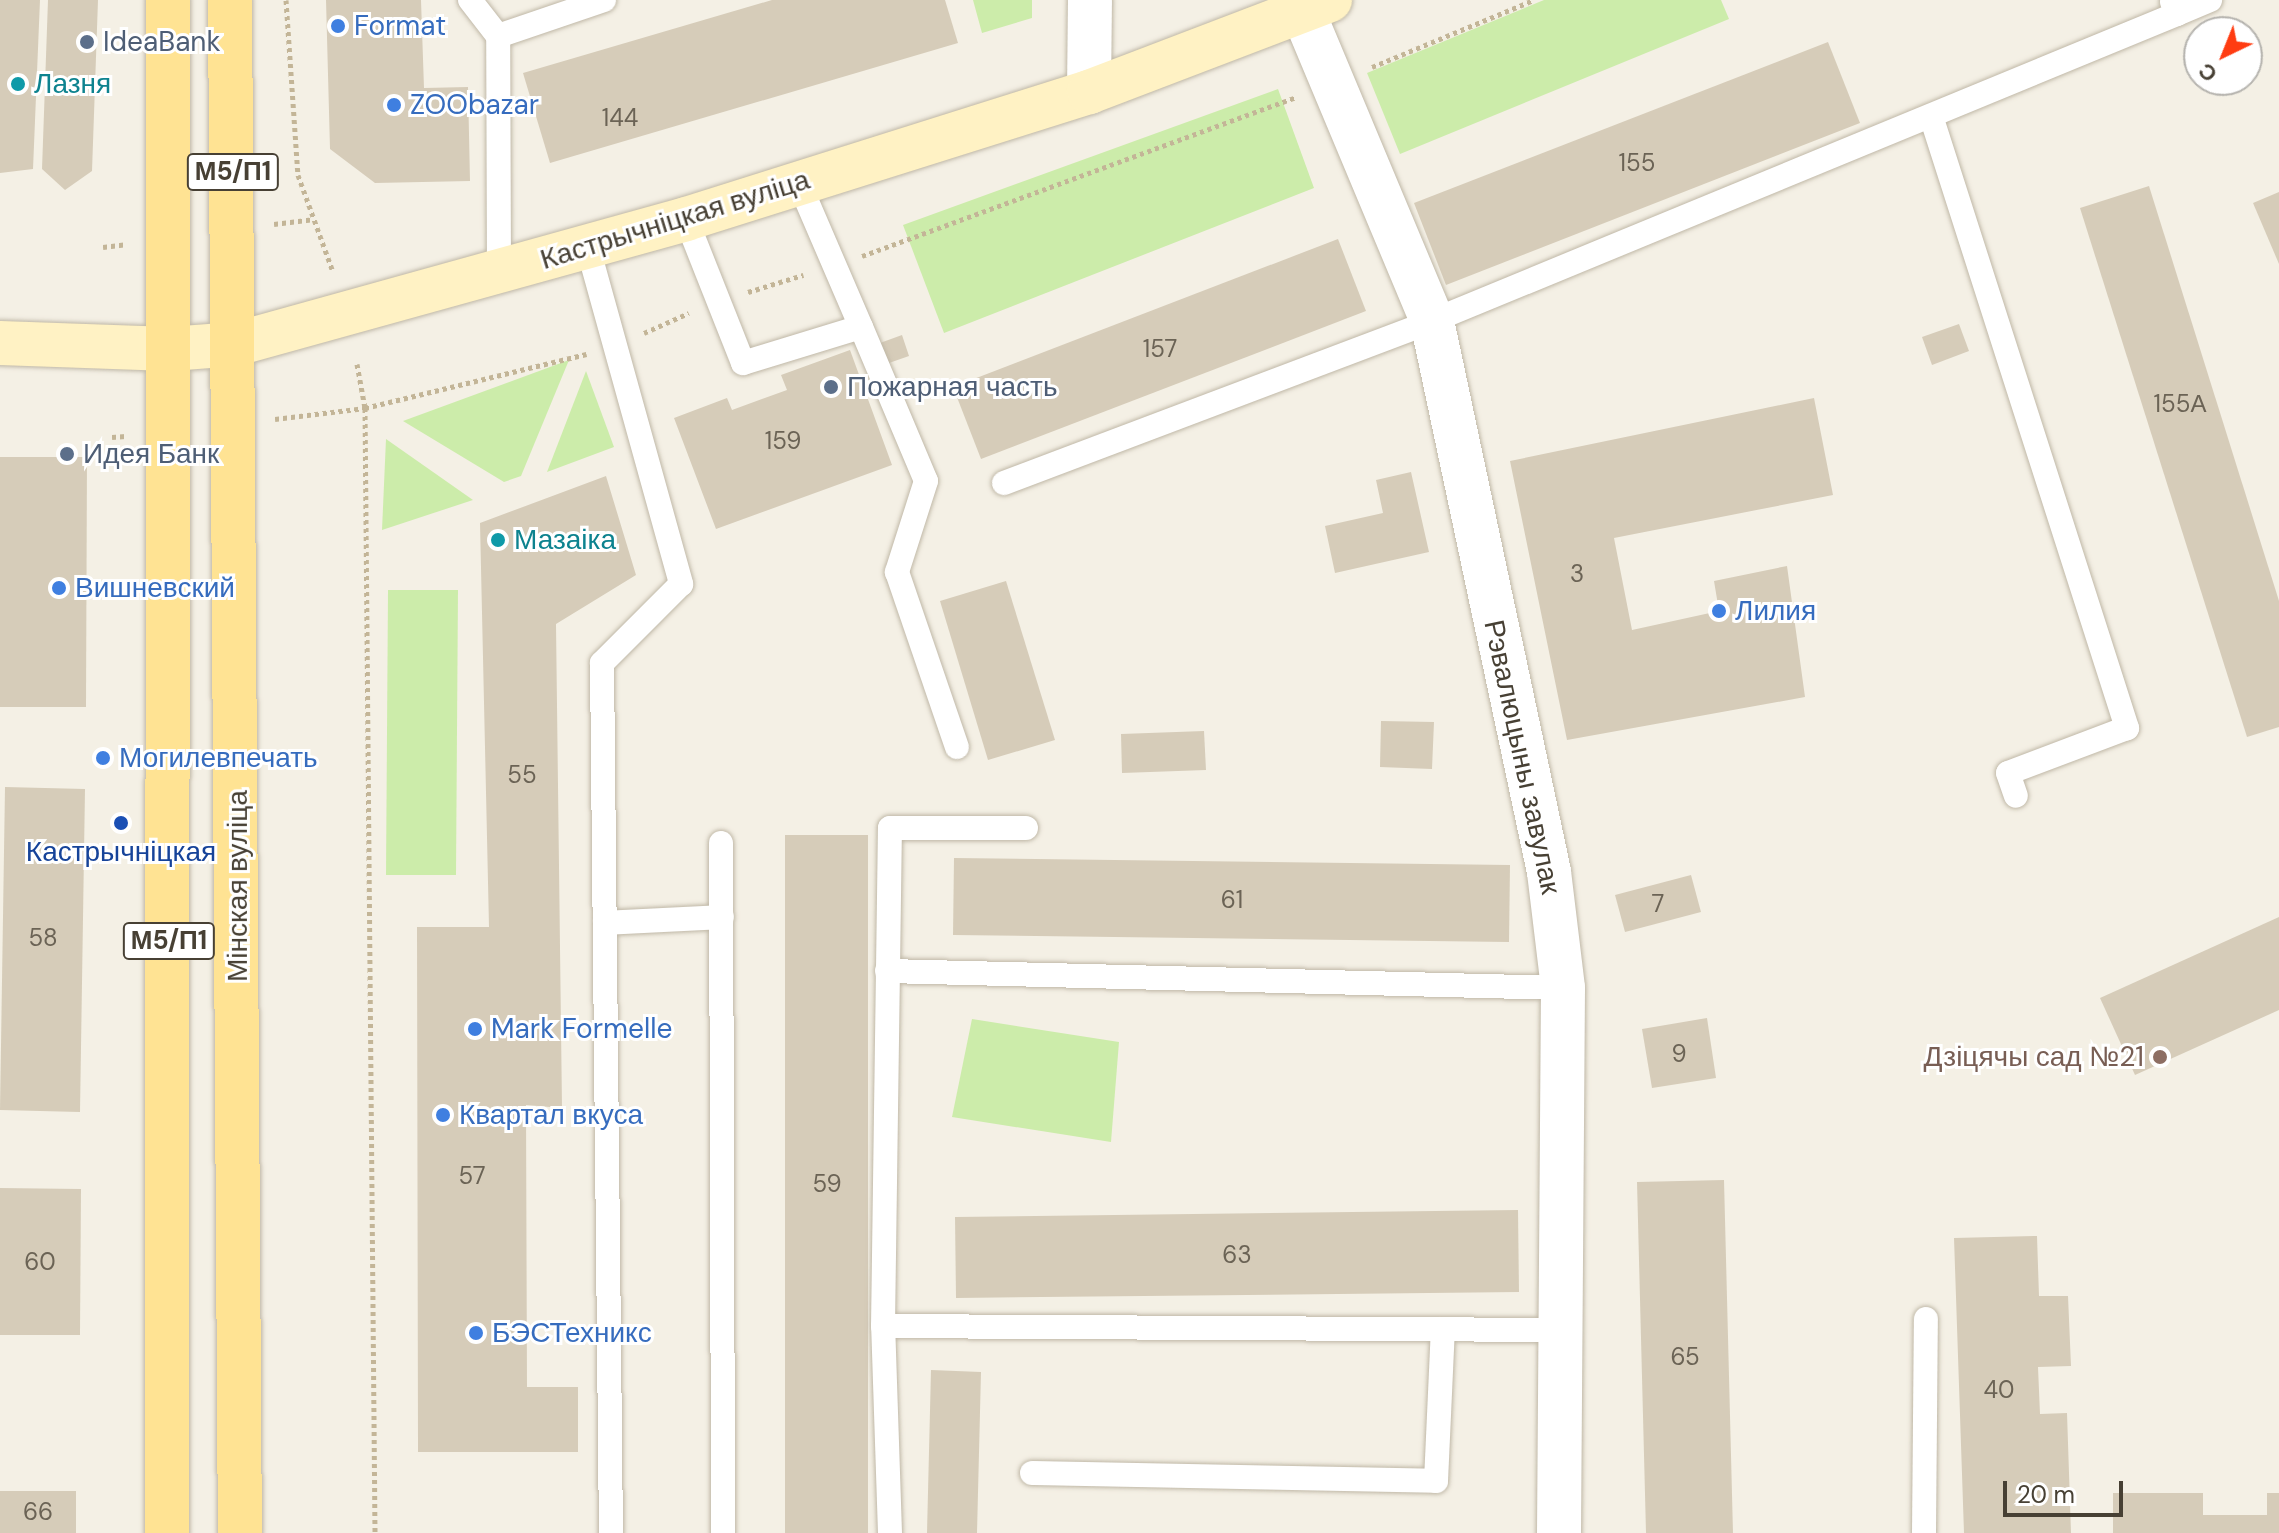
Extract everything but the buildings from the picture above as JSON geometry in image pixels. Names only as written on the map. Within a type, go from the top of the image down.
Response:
[{"type":"main road","name":"М5/П1","points":[[167,1533],[168,0]]},
{"type":"main road","name":"Мінская вуліца","points":[[230,0],[236,344],[240,1533]]},
{"type":"main road","name":"Кастрычніцкая вуліца","points":[[0,343],[170,349],[236,344],[686,219],[1089,92],[1317,6]]},
{"type":"street","points":[[1089,92],[1090,0]]},
{"type":"street","name":"Рэвалюцыны завулак","points":[[1317,6],[1332,83],[1432,321],[1549,872],[1563,988],[1559,1533]]},
{"type":"lane","points":[[470,0],[498,36],[499,272]]},
{"type":"lane","points":[[498,36],[604,0]]},
{"type":"lane","points":[[1004,483],[1432,321],[1931,116],[2174,7],[2210,0]]},
{"type":"lane","points":[[1931,116],[2127,728],[2008,773],[2016,796]]},
{"type":"lane","points":[[799,183],[926,481],[897,572],[957,747]]},
{"type":"lane","points":[[686,219],[743,363],[861,327]]},
{"type":"lane","points":[[588,248],[681,584],[602,663],[611,1533]]},
{"type":"lane","points":[[890,1533],[883,1326],[890,828],[1026,828]]},
{"type":"lane","points":[[721,843],[723,1533]]},
{"type":"lane","points":[[605,923],[722,917]]},
{"type":"lane","points":[[887,971],[1563,988]]},
{"type":"lane","points":[[1924,1533],[1926,1319]]},
{"type":"lane","points":[[883,1326],[1559,1330]]},
{"type":"lane","points":[[1032,1473],[1436,1481],[1443,1329]]},
{"type":"path","points":[[286,0],[298,175],[332,269]]},
{"type":"path","points":[[365,408],[615,346],[718,300],[835,266],[1332,83],[1534,0]]},
{"type":"path","points":[[357,364],[365,408],[375,1533]]},
{"type":"green space","points":[[973,0],[1032,0],[1032,18],[982,33]]},
{"type":"green space","points":[[1544,0],[1721,0],[1729,19],[1400,154],[1367,73]]},
{"type":"green space","points":[[1278,89],[1314,188],[944,333],[903,225]]},
{"type":"green space","points":[[569,360],[521,476],[504,482],[403,421]]},
{"type":"green space","points":[[586,371],[614,447],[547,472]]},
{"type":"green space","points":[[386,439],[473,500],[382,530]]},
{"type":"green space","points":[[388,590],[458,590],[456,875],[386,875]]},
{"type":"green space","points":[[972,1019],[1119,1042],[1111,1142],[952,1117]]},
{"type":"place","name":"Format","points":[[338,26]]},
{"type":"place","name":"IdeaBank","points":[[87,42]]},
{"type":"place","name":"Лазня","points":[[18,84]]},
{"type":"place","name":"ZOObazar","points":[[394,105]]},
{"type":"place","name":"Пожарная часть","points":[[831,387]]},
{"type":"place","name":"Идея Банк","points":[[67,454]]},
{"type":"place","name":"Мазаіка","points":[[498,540]]},
{"type":"place","name":"Вишневский","points":[[59,588]]},
{"type":"place","name":"Лилия","points":[[1719,611]]},
{"type":"place","name":"Могилевпечать","points":[[103,758]]},
{"type":"place","name":"Кастрычніцкая","points":[[121,823]]},
{"type":"place","name":"Mark Formelle","points":[[475,1029]]},
{"type":"place","name":"Дзіцячы сад №21","points":[[2160,1057]]},
{"type":"place","name":"Квартал вкуса","points":[[443,1115]]},
{"type":"place","name":"БЭСТехникс","points":[[476,1333]]}]
